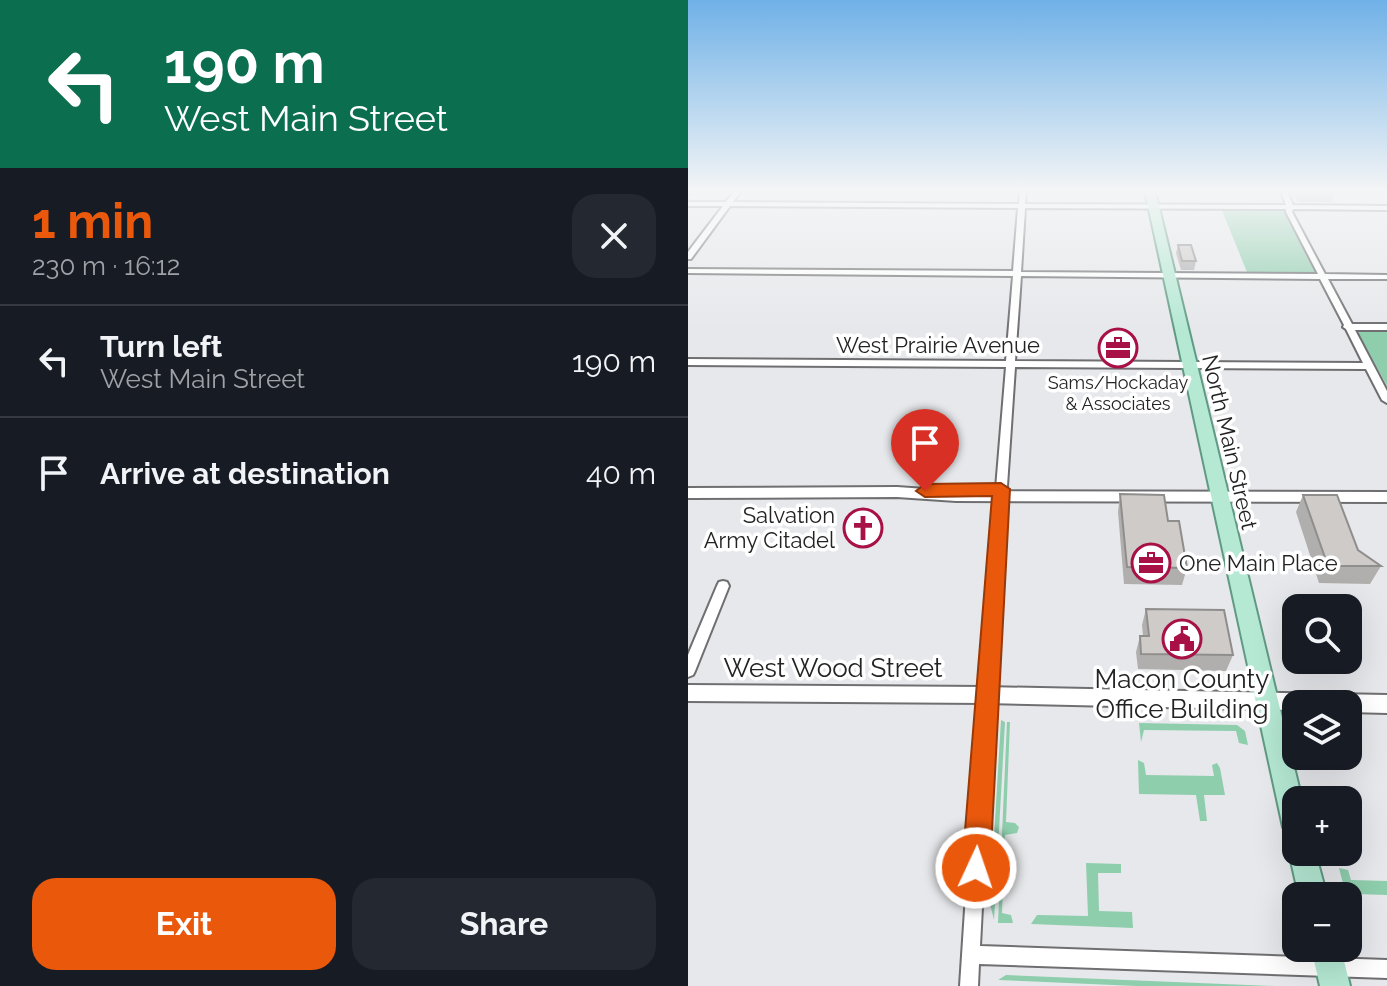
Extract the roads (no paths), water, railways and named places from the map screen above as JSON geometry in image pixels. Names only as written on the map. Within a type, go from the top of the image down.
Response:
[{"type":"main road","name":"North Main Street","points":[[1160,237],[1286,786]]},
{"type":"street","points":[[688,257],[703,237]]},
{"type":"street","points":[[969,986],[986,695],[1020,237]]},
{"type":"street","points":[[1304,237],[1347,327],[1387,400]]},
{"type":"street","points":[[688,271],[1387,277]]},
{"type":"street","points":[[1347,327],[1387,327]]},
{"type":"street","name":"West Prairie Avenue","points":[[688,362],[1369,366]]},
{"type":"street","points":[[688,493],[1387,497]]},
{"type":"street","points":[[688,671],[723,586]]},
{"type":"street","name":"West Wood Street","points":[[688,693],[986,695],[1387,704]]},
{"type":"street","points":[[971,955],[1387,969]]},
{"type":"place","name":"Sams/Hockaday & Associates","points":[[1118,348]]},
{"type":"place","name":"Salvation Army Citadel","points":[[863,528]]},
{"type":"place","name":"One Main Place","points":[[1151,563]]},
{"type":"place","name":"Macon County Office Building","points":[[1182,639]]}]
